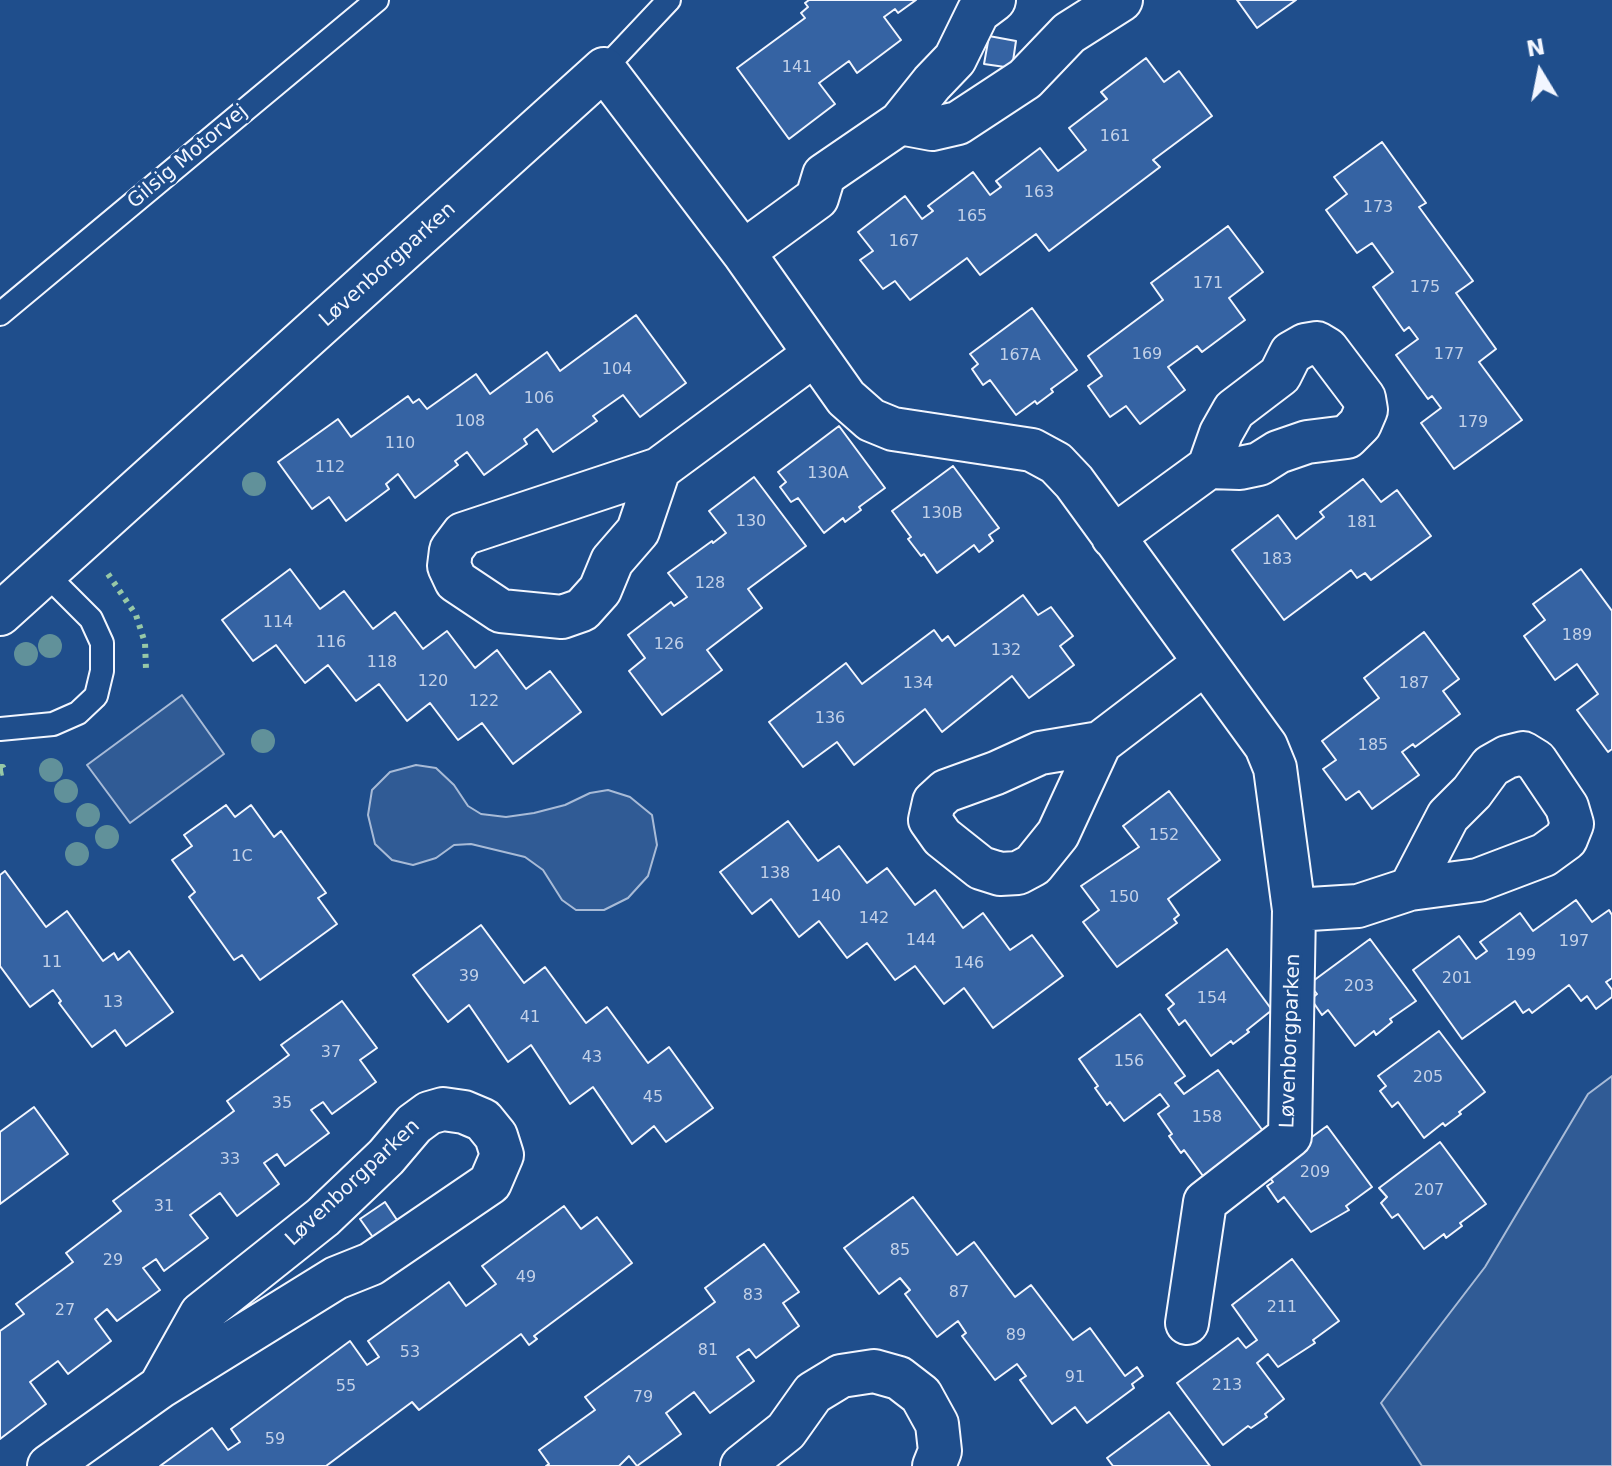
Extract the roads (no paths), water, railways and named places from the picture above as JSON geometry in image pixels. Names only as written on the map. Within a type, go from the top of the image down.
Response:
[{"type":"street","points":[[743,252],[817,198],[824,175],[900,123],[955,59],[978,12],[994,0]]},
{"type":"street","points":[[900,123],[932,129],[958,123],[1025,79],[1069,33],[1121,0]]},
{"type":"street","name":"Løvenborgparken","points":[[0,614],[604,69],[743,252],[846,398],[871,420],[893,429],[1032,450],[1056,463],[1074,482],[1266,746],[1275,768],[1294,910],[1290,1136],[1205,1202],[1187,1323]]},
{"type":"street","points":[[659,469],[638,531],[612,561],[600,590],[582,610],[562,617],[501,611],[456,581],[449,566],[451,550],[463,534],[659,469],[815,354]]},
{"type":"street","points":[[1113,537],[1209,467]]},
{"type":"street","points":[[1100,743],[1205,663]]},
{"type":"street","points":[[1294,910],[1358,906],[1410,889]]},
{"type":"street","name":"Løvenborgparken","points":[[49,1466],[160,1387],[336,1278],[371,1264],[490,1183],[502,1155],[496,1136],[483,1120],[464,1112],[443,1109],[429,1113],[414,1124],[386,1157],[323,1217],[201,1314],[160,1387]]},
{"type":"street","points":[[742,1466],[786,1431],[813,1393],[841,1376],[874,1371],[899,1378],[921,1395],[937,1424],[940,1451],[934,1466]]},
{"type":"lane","name":"Gilsig Motorvej","points":[[0,314],[377,0]]},
{"type":"lane","points":[[604,69],[669,0]]},
{"type":"lane","points":[[0,729],[53,724],[78,713],[96,696],[102,671],[102,643],[91,619],[46,574]]}]
